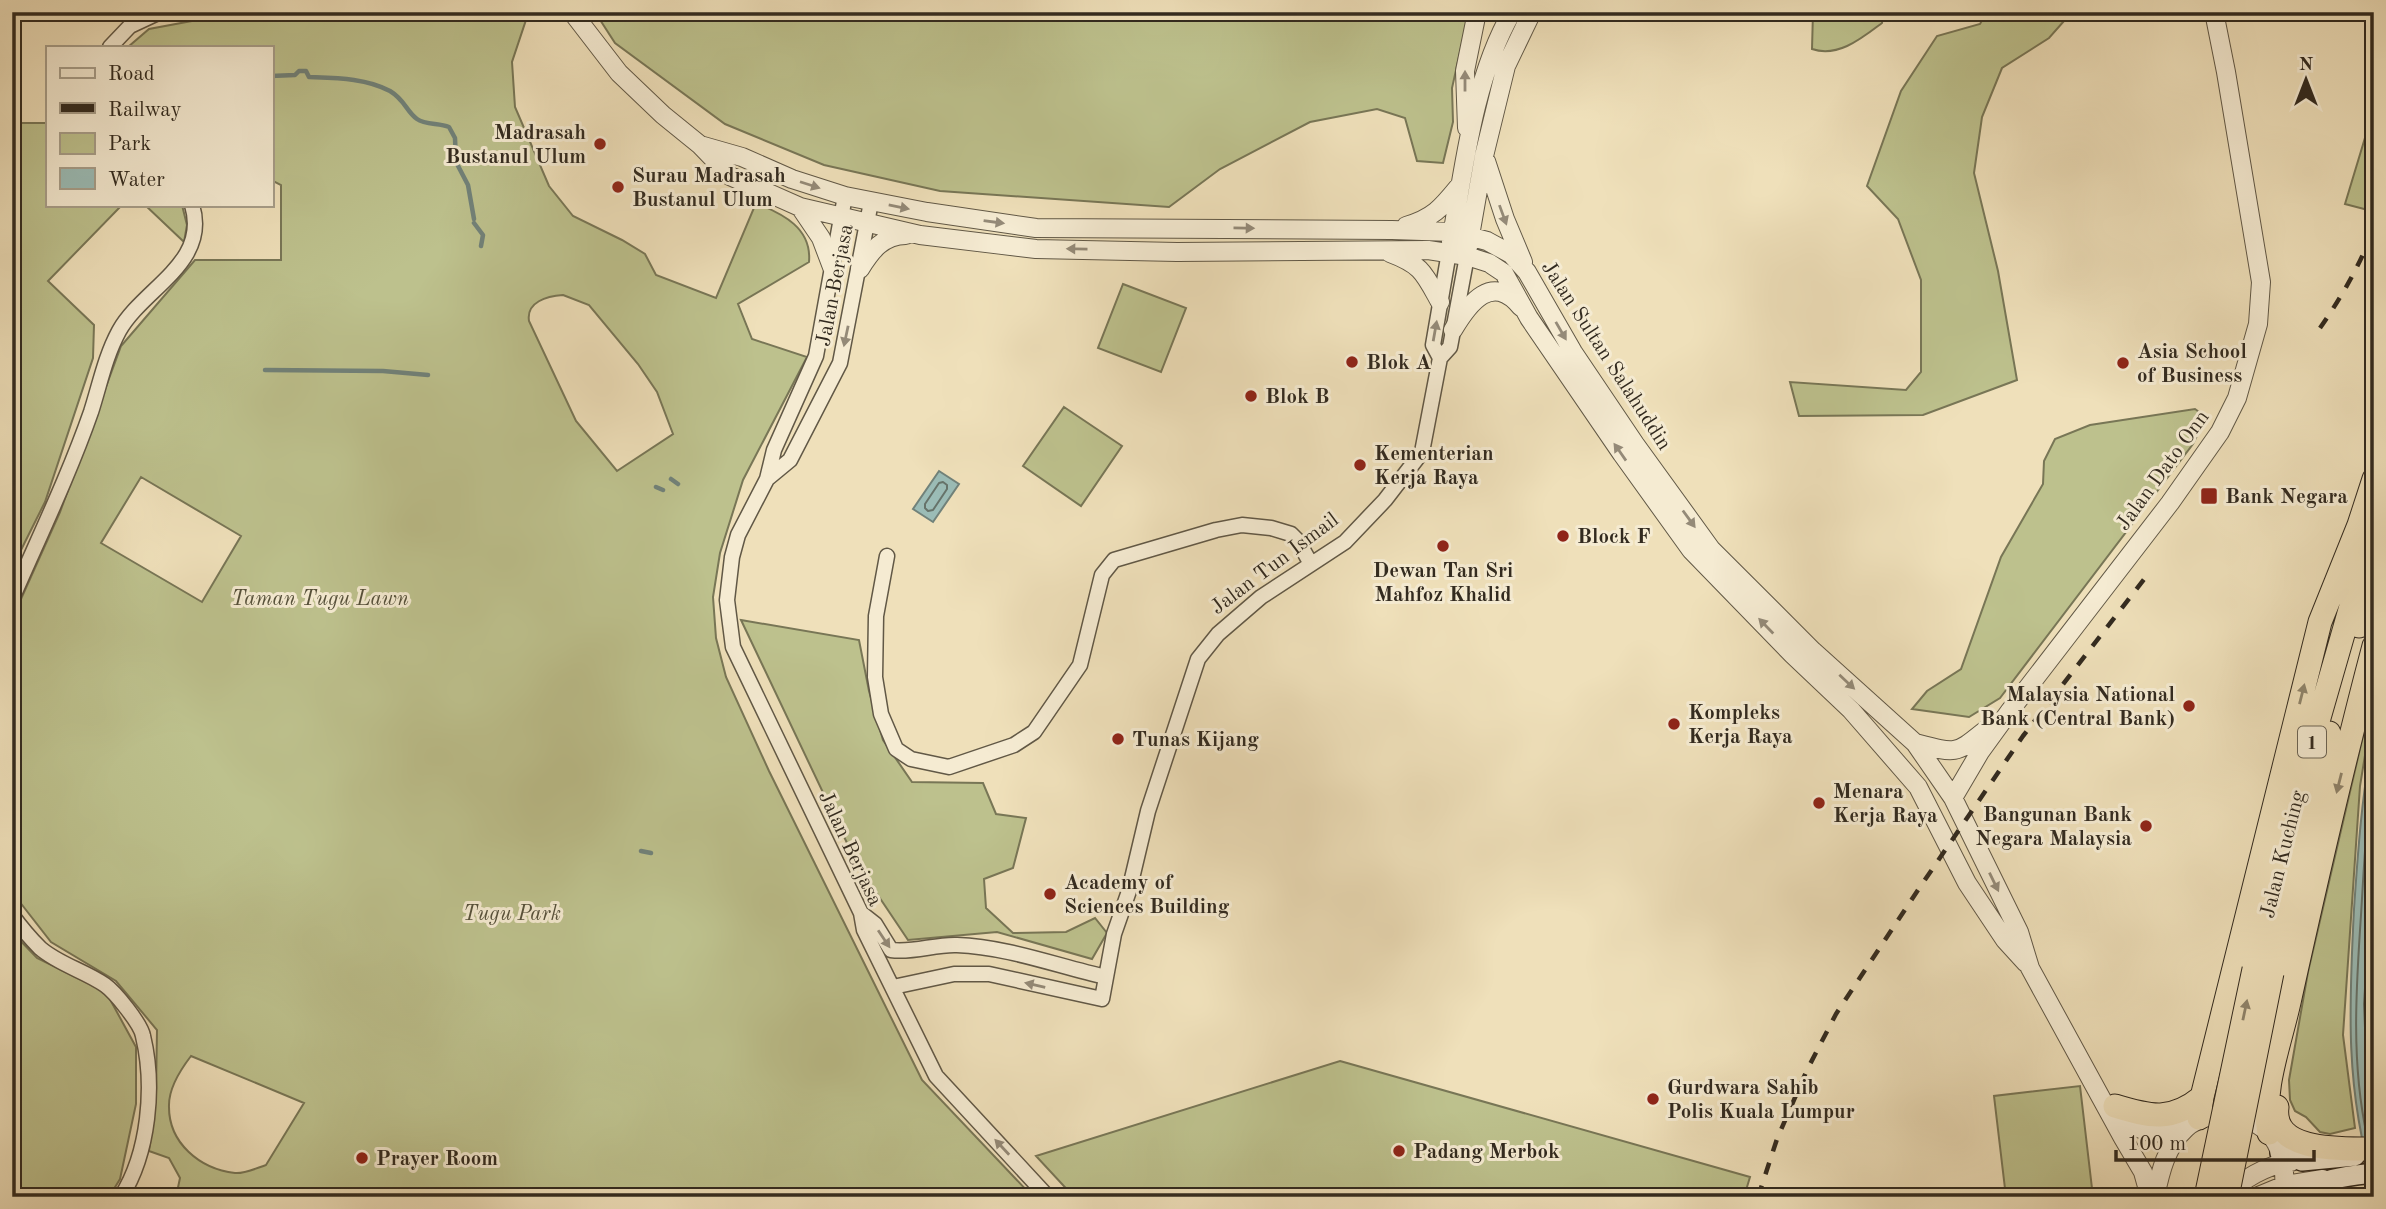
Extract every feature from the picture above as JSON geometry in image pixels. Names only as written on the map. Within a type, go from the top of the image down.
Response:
[{"type":"highway","points":[[2115,1106],[2142,1114],[2160,1116],[2179,1112],[2195,1115],[2218,1039],[2320,622],[2359,525],[2374,479]]},
{"type":"highway","name":"Jalan Kuching","points":[[2225,1197],[2263,971],[2302,777],[2360,575],[2374,515]]},
{"type":"highway","name":"Jalan Kuching","points":[[2206,1197],[2263,971],[2348,658],[2374,586]]},
{"type":"highway","points":[[2282,1155],[2266,1115],[2275,1059],[2326,834],[2374,646]]},
{"type":"highway","points":[[2290,999],[2276,1115],[2278,1125],[2285,1134],[2338,1161],[2374,1151]]},
{"type":"highway","points":[[2218,1039],[2227,1056],[2239,1068],[2259,1069],[2275,1059]]},
{"type":"main road","points":[[2282,1155],[2338,1161],[2374,1173]]},
{"type":"main road","points":[[2286,1191],[2316,1184],[2338,1161]]},
{"type":"street","points":[[111,46],[130,26],[160,12]]},
{"type":"street","name":"Jalan Sultan Salahuddin","points":[[572,12],[618,73],[700,145],[730,176],[800,207],[920,235],[1036,248],[1177,252],[1380,249],[1458,254],[1489,262],[1504,273],[1530,318],[1691,550],[1851,710],[1918,787],[1967,883],[2005,940],[2031,968]]},
{"type":"street","name":"Jalan Tun Ismail","points":[[1461,234],[1462,182],[1476,152],[1506,66],[1532,12]]},
{"type":"street","name":"Jalan Dato Onn","points":[[1953,798],[1980,752],[2009,712],[2185,482],[2220,432],[2242,385],[2258,324],[2261,282],[2214,12]]},
{"type":"street","points":[[1517,43],[1493,20],[1465,71],[1476,152],[1527,272]]},
{"type":"street","name":"Jalan Tun Ismail","points":[[890,983],[954,974],[989,974],[1102,999],[1114,934],[1129,891],[1148,811],[1198,659],[1218,634],[1261,597],[1345,542],[1385,500],[1422,452],[1440,358],[1450,347],[1453,330],[1458,254],[1476,152],[1493,20]]},
{"type":"street","name":"Jalan Sultan Salahuddin","points":[[700,145],[742,157],[792,179],[845,196],[927,212],[1036,228],[1392,230],[1461,234],[1500,247],[1511,254],[1527,272],[1573,352],[1635,444],[1711,549],[1813,651],[1915,743],[1953,798],[2019,932],[2031,968],[2143,1172],[2152,1197]]},
{"type":"street","points":[[1392,230],[1435,214],[1462,182]]},
{"type":"street","name":"Jalan Berjasa","points":[[845,196],[816,356],[774,450],[767,480],[746,516],[732,557],[727,600],[733,647],[861,913],[864,930],[936,1076],[1048,1197]]},
{"type":"street","name":"Jalan Berjasa","points":[[767,480],[790,460],[840,363],[871,202]]},
{"type":"street","points":[[12,598],[55,502],[90,412],[105,360],[120,329],[180,265],[194,242],[192,206]]},
{"type":"street","points":[[800,207],[821,238],[832,267]]},
{"type":"street","points":[[860,269],[877,245],[896,235],[920,235]]},
{"type":"street","points":[[1380,249],[1416,265],[1440,302]]},
{"type":"street","name":"Jalan Tun Ismail","points":[[1440,358],[1433,345],[1440,302],[1458,254]]},
{"type":"street","points":[[1453,330],[1466,307],[1487,293],[1500,292],[1512,296],[1530,318]]},
{"type":"street","points":[[887,556],[876,616],[874,677],[881,715],[896,749],[911,760],[949,767],[1014,745],[1034,732],[1080,666],[1102,575],[1114,560],[1242,525],[1271,527],[1291,534],[1311,564]]},
{"type":"street","name":"Jalan Dato Onn","points":[[1915,743],[1952,751],[1961,749],[2009,712]]},
{"type":"street","points":[[861,913],[874,924],[891,950],[914,950],[954,944],[990,948],[1106,977]]},
{"type":"street","points":[[12,915],[41,949],[107,986],[138,1023],[143,1034],[148,1109],[129,1184],[121,1197]]},
{"type":"street","points":[[890,983],[893,966],[902,956],[914,950]]},
{"type":"street","points":[[1070,993],[1106,977]]},
{"type":"street","name":"Jalan Sultan Salahuddin","points":[[2094,1081],[2128,1123],[2140,1129],[2163,1133],[2195,1115],[2234,1117],[2254,1123],[2282,1155]]},
{"type":"street","points":[[2152,1197],[2165,1159],[2195,1115]]},
{"type":"street","points":[[2225,1197],[2282,1155],[2286,1191],[2256,1197]]},
{"type":"green space","name":"Tugu Park","points":[[240,12],[531,12],[512,62],[515,107],[549,186],[573,216],[645,254],[656,275],[716,298],[756,203],[776,212],[801,231],[809,250],[809,262],[738,304],[752,339],[807,357],[743,480],[720,553],[713,597],[716,638],[726,677],[769,771],[922,1080],[1033,1197],[176,1197],[180,1178],[169,1158],[149,1151],[156,1091],[157,1030],[116,981],[51,942],[12,892],[12,619],[60,512],[121,346],[195,260],[281,260],[281,185],[273,181],[273,46],[129,46],[149,29]],"holes":[[[563,295],[589,305],[638,364],[657,392],[673,434],[617,471],[576,421],[529,321],[534,305],[551,297]],[[141,477],[241,536],[202,602],[101,543]],[[191,1056],[304,1103],[266,1165],[242,1173],[222,1170],[198,1160],[180,1142],[170,1119],[169,1105],[176,1079]]]},
{"type":"green space","points":[[595,12],[1469,12],[1452,88],[1453,122],[1443,163],[1417,161],[1405,118],[1377,109],[1310,122],[1220,169],[1169,207],[940,191],[824,165],[725,124],[615,43]]},
{"type":"green space","points":[[1813,12],[1883,12],[1882,23],[1858,40],[1840,49],[1822,51],[1812,49]]},
{"type":"green space","points":[[1987,12],[2072,12],[2049,38],[2002,68],[1982,117],[1974,173],[1998,271],[2017,380],[1923,415],[1799,416],[1790,382],[1906,390],[1921,372],[1921,280],[1898,219],[1867,186],[1901,91],[1937,36],[1980,24]]},
{"type":"green space","points":[[2374,108],[2374,190],[2368,210],[2345,204]]},
{"type":"green space","points":[[12,123],[46,123],[46,206],[121,206],[48,281],[94,325],[93,358],[45,502],[12,568]]},
{"type":"green space","points":[[146,206],[182,206],[187,225],[184,242]]},
{"type":"green space","points":[[1123,284],[1186,308],[1161,372],[1098,348]]},
{"type":"green space","points":[[1064,407],[1122,446],[1081,506],[1023,466]]},
{"type":"green space","points":[[2195,409],[2206,417],[2193,444],[2000,698],[1969,717],[1912,709],[1927,691],[1961,669],[2001,557],[2043,484],[2044,461],[2055,439],[2090,425]]},
{"type":"green space","points":[[741,620],[859,640],[869,691],[883,740],[912,782],[983,783],[996,814],[1026,818],[1013,868],[984,879],[986,908],[1013,933],[1066,932],[1095,918],[1107,933],[1092,959],[997,932],[908,940],[857,864]]},
{"type":"green space","points":[[2363,736],[2368,737],[2360,786],[2343,1035],[2355,1128],[2330,1134],[2320,1132],[2306,1117],[2295,1111],[2290,1100],[2289,1080],[2308,972]]},
{"type":"green space","points":[[12,932],[37,958],[106,992],[136,1047],[136,1104],[120,1179],[109,1197],[12,1197]]},
{"type":"green space","name":"Padang Merbok","points":[[1340,1061],[1750,1177],[1744,1197],[1074,1197],[1036,1156]]},
{"type":"green space","points":[[2080,1086],[2093,1197],[2006,1197],[1994,1096]]},
{"type":"water","points":[[939,471],[959,484],[933,522],[913,509]]},
{"type":"water","points":[[2374,733],[2374,1185],[2358,1116],[2350,1014],[2359,843]]},
{"type":"waterway","points":[[273,76],[295,75],[299,71],[306,71],[309,77],[371,83],[395,94],[420,121],[449,127],[455,138],[456,162],[468,185],[474,219]]},
{"type":"waterway","points":[[474,223],[483,235],[481,246]]},
{"type":"waterway","points":[[265,370],[383,371],[428,375]]},
{"type":"waterway","points":[[671,479],[678,484]]},
{"type":"waterway","points":[[656,487],[663,490]]},
{"type":"waterway","points":[[641,851],[651,853]]},
{"type":"railway","points":[[2320,328],[2350,279],[2374,227]]},
{"type":"railway","points":[[1758,1197],[1777,1139],[1807,1070],[1836,1014],[2023,736],[2145,578]]},
{"type":"place","name":"Madrasah Bustanul Ulum","points":[[600,144]]},
{"type":"place","name":"Surau Madrasah Bustanul Ulum","points":[[618,187]]},
{"type":"place","name":"Blok A","points":[[1352,362]]},
{"type":"place","name":"Asia School of Business","points":[[2123,363]]},
{"type":"place","name":"Blok B","points":[[1251,396]]},
{"type":"place","name":"Kementerian Kerja Raya","points":[[1360,465]]},
{"type":"place","name":"Bank Negara","points":[[2209,496]]},
{"type":"place","name":"Block F","points":[[1563,536]]},
{"type":"place","name":"Dewan Tan Sri Mahfoz Khalid","points":[[1443,546]]},
{"type":"place","name":"Malaysia National Bank (Central Bank)","points":[[2189,706]]},
{"type":"place","name":"Kompleks Kerja Raya","points":[[1674,724]]},
{"type":"place","name":"Tunas Kijang","points":[[1118,739]]},
{"type":"place","name":"Menara Kerja Raya","points":[[1819,803]]},
{"type":"place","name":"Bangunan Bank Negara Malaysia","points":[[2146,826]]},
{"type":"place","name":"Academy of Sciences Building","points":[[1050,894]]},
{"type":"place","name":"Gurdwara Sahib Polis Kuala Lumpur","points":[[1653,1099]]},
{"type":"place","name":"Padang Merbok","points":[[1399,1151]]},
{"type":"place","name":"Prayer Room","points":[[362,1158]]},
{"type":"park label","name":"Taman Tugu Lawn","points":[[320,598]]}]
